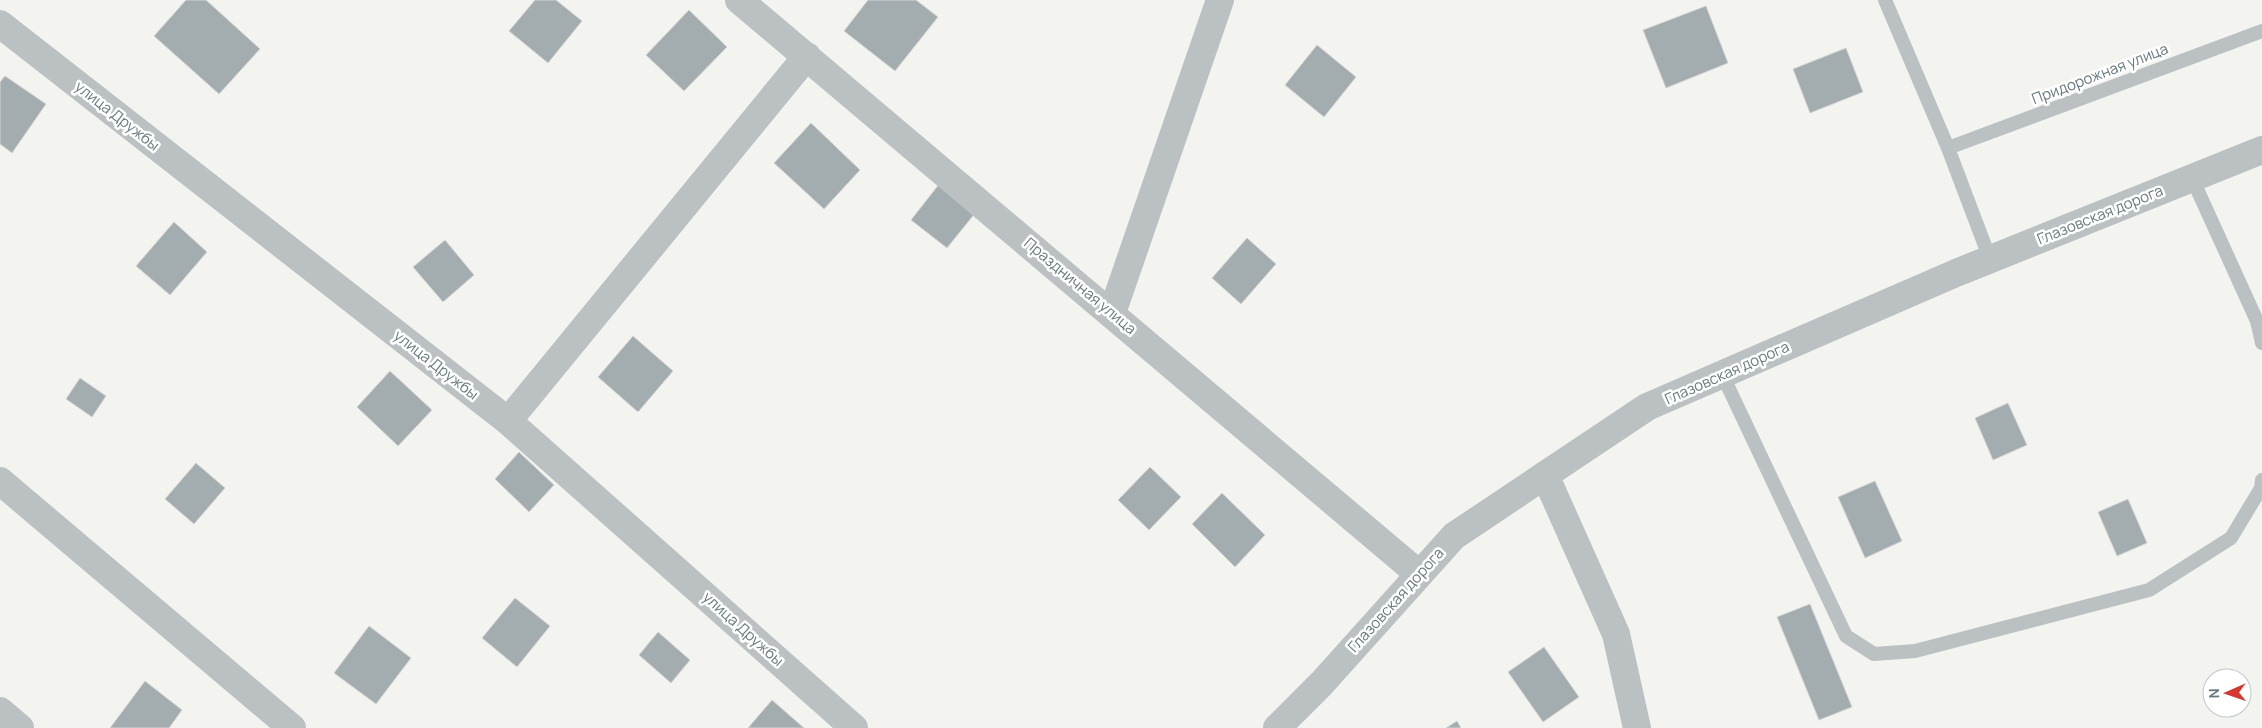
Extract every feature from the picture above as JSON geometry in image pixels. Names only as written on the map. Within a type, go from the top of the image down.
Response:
[{"type":"street","name":"Праздничная улица","points":[[739,0],[1419,574]]},
{"type":"street","points":[[1112,313],[1220,0]]},
{"type":"street","name":"улица Дружбы","points":[[0,24],[508,421],[854,728]]},
{"type":"street","points":[[508,421],[807,56]]},
{"type":"street","name":"Глазовская дорога","points":[[1277,728],[1322,683],[1454,536],[1647,407],[1990,259],[2262,150]]},
{"type":"street","points":[[1545,475],[1616,634],[1636,728]]},
{"type":"street","points":[[0,481],[292,728]]},
{"type":"street","points":[[0,711],[20,728]]},
{"type":"lane","points":[[1885,0],[1948,148],[1990,259]]},
{"type":"lane","name":"Придорожная улица","points":[[1948,148],[2262,31]]},
{"type":"lane","points":[[2192,178],[2257,321],[2262,343]]},
{"type":"lane","points":[[1722,374],[1846,636],[1874,654],[1915,651],[2149,590],[2230,538],[2261,488],[2262,480]]},
{"type":"building","points":[[186,0],[206,0],[260,49],[219,94],[154,36]]},
{"type":"building","points":[[535,0],[556,0],[582,21],[548,63],[509,31]]},
{"type":"building","points":[[868,0],[916,0],[938,17],[895,71],[844,31]]},
{"type":"building","points":[[1706,6],[1728,63],[1666,88],[1643,30]]},
{"type":"building","points":[[689,10],[727,47],[684,91],[646,55]]},
{"type":"building","points":[[1317,45],[1356,77],[1324,117],[1285,85]]},
{"type":"building","points":[[1846,48],[1863,92],[1810,113],[1793,69]]},
{"type":"building","points":[[5,76],[46,104],[12,153],[0,144],[0,82]]},
{"type":"building","points":[[811,123],[860,170],[824,209],[774,163]]},
{"type":"building","points":[[940,183],[976,212],[947,248],[911,220]]},
{"type":"building","points":[[174,222],[207,252],[170,295],[136,266]]},
{"type":"building","points":[[1247,238],[1276,264],[1241,304],[1212,278]]},
{"type":"building","points":[[445,240],[474,275],[443,302],[413,267]]},
{"type":"building","points":[[633,336],[673,371],[638,412],[598,377]]},
{"type":"building","points":[[390,371],[432,410],[398,446],[357,407]]},
{"type":"building","points":[[80,378],[106,396],[92,417],[66,399]]},
{"type":"building","points":[[2008,403],[2027,445],[1993,460],[1975,418]]},
{"type":"building","points":[[519,452],[554,485],[529,512],[495,479]]},
{"type":"building","points":[[196,463],[225,488],[194,524],[165,499]]},
{"type":"building","points":[[1150,467],[1181,497],[1149,530],[1118,500]]},
{"type":"building","points":[[1875,481],[1902,541],[1865,558],[1838,497]]},
{"type":"building","points":[[1222,493],[1265,535],[1235,567],[1192,524]]},
{"type":"building","points":[[2128,499],[2147,543],[2117,556],[2098,512]]},
{"type":"building","points":[[515,598],[550,626],[517,667],[482,638]]},
{"type":"building","points":[[1810,604],[1852,707],[1819,720],[1777,617]]},
{"type":"building","points":[[369,626],[411,658],[376,704],[334,673]]},
{"type":"building","points":[[658,632],[690,660],[671,683],[639,655]]},
{"type":"building","points":[[1544,647],[1579,697],[1543,722],[1508,672]]},
{"type":"building","points":[[145,681],[182,710],[169,728],[110,728]]},
{"type":"building","points":[[772,700],[804,728],[748,728]]},
{"type":"building","points":[[1457,721],[1461,728],[1446,728]]}]
